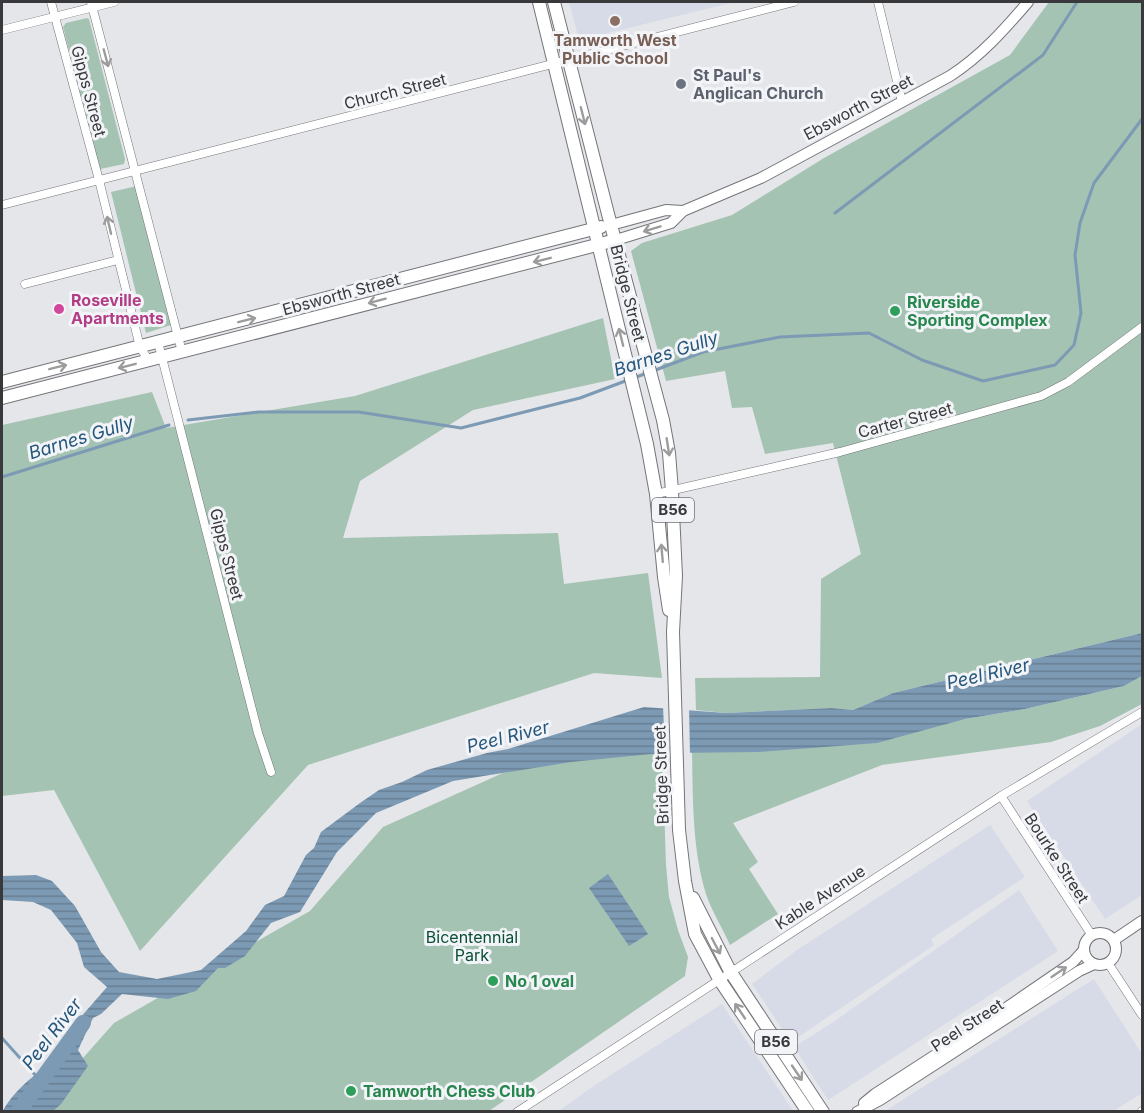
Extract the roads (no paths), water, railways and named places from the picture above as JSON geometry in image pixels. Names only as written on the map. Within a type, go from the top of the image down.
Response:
[{"type":"main road","name":"Bridge Street","points":[[538,2],[636,397],[656,494],[664,577],[673,632]]},
{"type":"main road","name":"Bridge Street","points":[[554,2],[655,390],[669,453],[676,576],[673,632],[679,830],[685,881],[695,934],[719,979]]},
{"type":"main road","name":"Ebsworth Street","points":[[2,398],[599,245],[671,223],[683,211],[761,178],[950,76],[979,56],[1028,2]]},
{"type":"main road","name":"Ebsworth Street","points":[[2,382],[666,210],[683,211]]},
{"type":"main road","name":"Bridge Street","points":[[685,881],[707,930],[730,971]]},
{"type":"main road","points":[[1114,940],[1143,921]]},
{"type":"main road","points":[[1101,932],[1111,936],[1114,940],[1116,950],[1112,960],[1108,963],[1094,964],[1086,958],[1083,951],[1084,943],[1091,934],[1101,932]]},
{"type":"main road","name":"Peel Street","points":[[856,1112],[875,1094],[1073,962],[1083,951]]},
{"type":"main road","name":"Peel Street","points":[[856,1112],[880,1100],[1079,971],[1094,964]]},
{"type":"main road","name":"B56","points":[[730,971],[823,1112]]},
{"type":"main road","name":"B56","points":[[719,979],[808,1112]]},
{"type":"street","name":"Gipps Street","points":[[51,2],[99,180],[140,347],[149,360]]},
{"type":"street","points":[[2,30],[54,17],[92,4],[114,2]]},
{"type":"street","name":"Church Street","points":[[2,205],[794,2]]},
{"type":"street","points":[[878,2],[902,102]]},
{"type":"street","name":"Gipps Street","points":[[92,4],[182,352]]},
{"type":"street","points":[[25,284],[118,260]]},
{"type":"street","name":"Carter Street","points":[[656,494],[840,452],[1041,396],[1068,382],[1143,327]]},
{"type":"street","name":"Gipps Street","points":[[158,342],[258,733],[271,772]]},
{"type":"street","name":"Kable Avenue","points":[[517,1112],[1001,796],[1143,712]]},
{"type":"street","name":"Bourke Street","points":[[1001,796],[1091,934]]},
{"type":"street","points":[[1108,963],[1143,1015]]},
{"type":"water","points":[[1142,633],[1142,676],[1124,686],[1025,709],[965,719],[877,743],[759,752],[661,753],[571,762],[453,781],[376,813],[337,852],[300,912],[271,923],[245,956],[225,968],[218,968],[196,991],[168,999],[122,994],[101,1014],[93,1018],[78,1050],[88,1066],[61,1104],[53,1111],[2,1112],[8,1102],[32,1077],[71,1052],[70,1038],[80,1018],[107,987],[84,967],[77,943],[51,910],[33,902],[2,900],[2,876],[36,875],[52,881],[75,906],[101,952],[119,972],[157,979],[201,970],[246,931],[265,905],[284,896],[306,855],[314,848],[321,832],[379,790],[427,770],[508,749],[644,707],[726,713],[832,708],[853,710],[893,693]]},
{"type":"water","points":[[608,874],[648,934],[629,946],[589,888]]},
{"type":"waterway","points":[[835,213],[1043,55],[1077,2]]},
{"type":"waterway","name":"Barnes Gully","points":[[653,371],[703,352],[780,337],[869,333],[922,360],[983,381],[1055,365],[1074,345],[1081,313],[1075,255],[1080,223],[1094,183],[1142,119]]},
{"type":"waterway","name":"Barnes Gully","points":[[634,378],[647,373]]},
{"type":"waterway","name":"Barnes Gully","points":[[188,420],[259,412],[359,412],[461,428],[580,398],[628,380]]},
{"type":"waterway","name":"Barnes Gully","points":[[2,477],[169,425]]},
{"type":"waterway","name":"Peel River","points":[[18,1112],[83,1023]]},
{"type":"waterway","points":[[2,1038],[37,1077]]},
{"type":"place","name":"Tamworth West Public School","points":[[615,21]]},
{"type":"place","name":"St Paul's Anglican Church","points":[[681,84]]},
{"type":"place","name":"Roseville Apartments","points":[[59,309]]},
{"type":"place","name":"Riverside Sporting Complex","points":[[895,311]]},
{"type":"place","name":"No 1 oval","points":[[493,981]]},
{"type":"place","name":"Tamworth Chess Club","points":[[351,1091]]},
{"type":"park label","name":"Bicentennial Park","points":[[472,946]]}]
